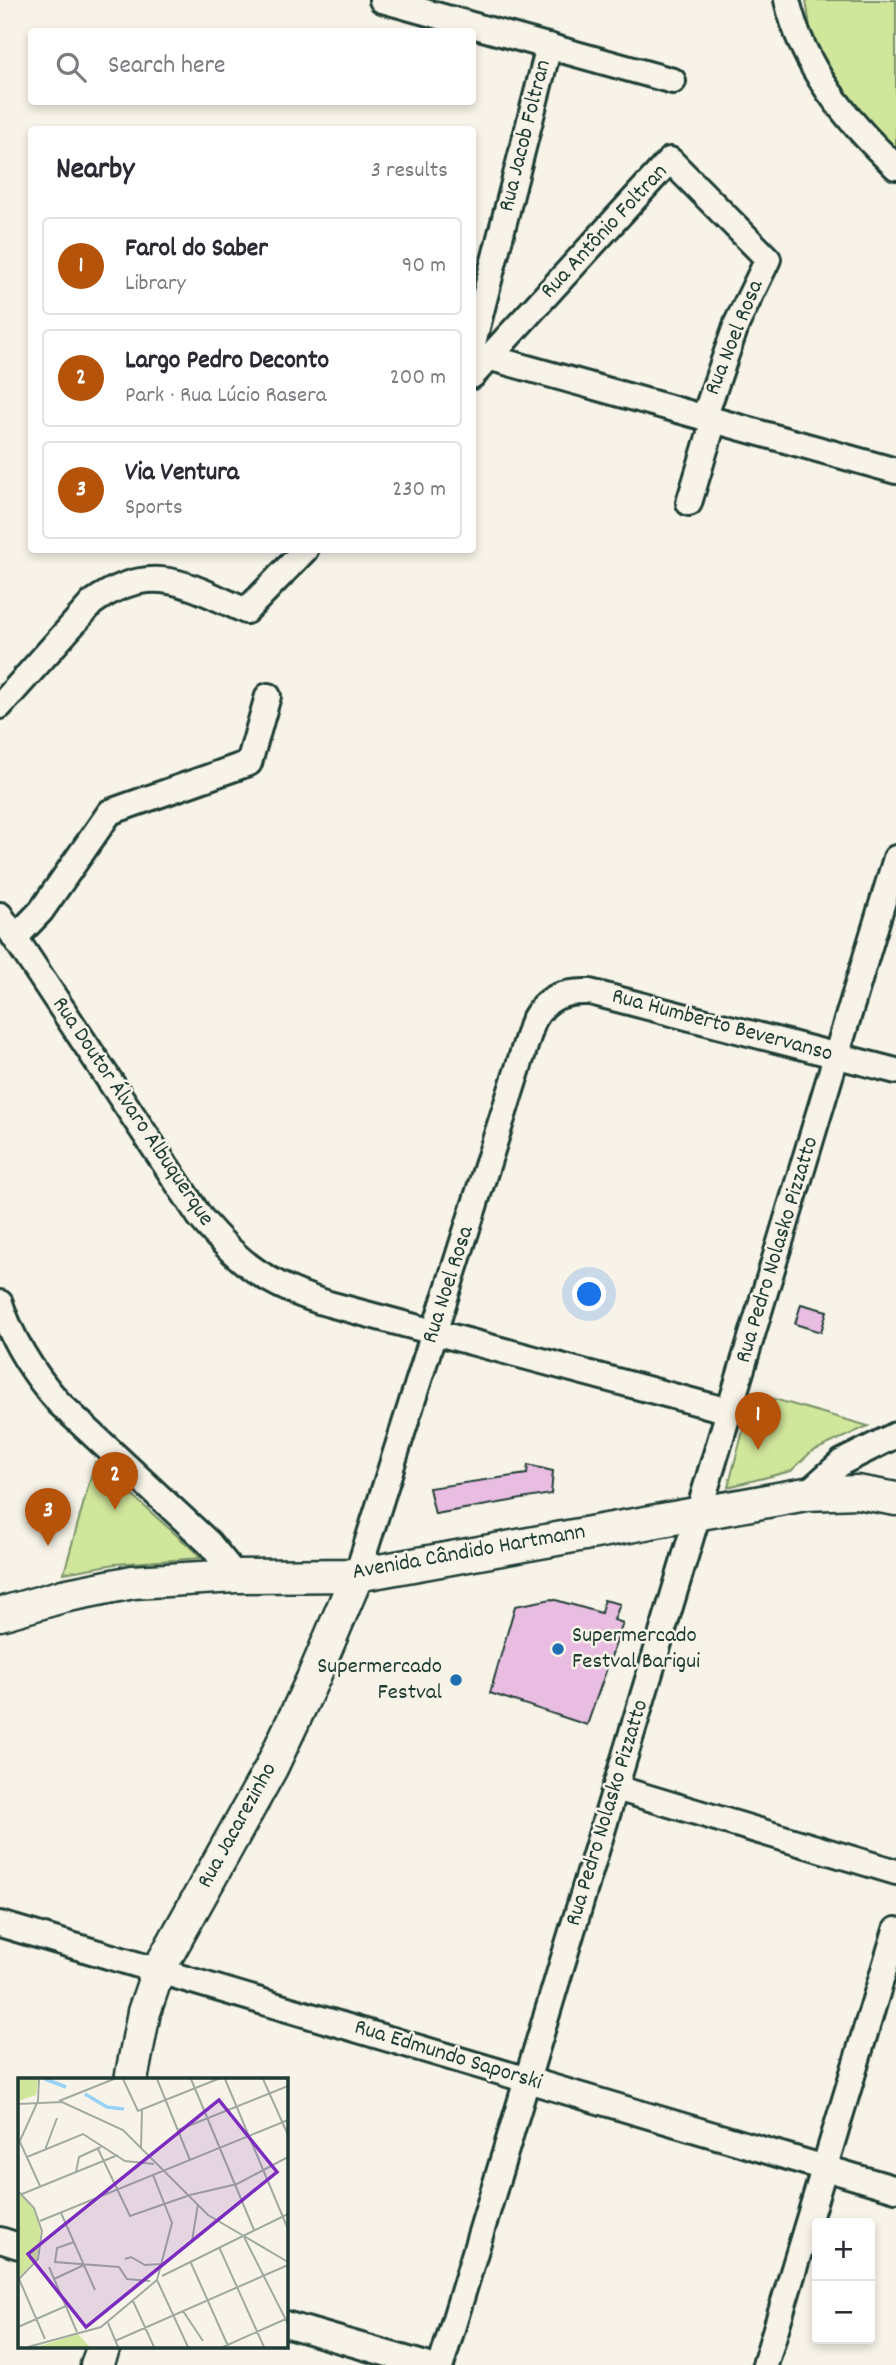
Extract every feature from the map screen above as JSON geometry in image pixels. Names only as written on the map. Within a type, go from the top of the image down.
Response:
[{"type":"main road","name":"Avenida Cândido Hartmann","points":[[0,1614],[99,1588],[177,1578],[357,1574],[806,1494],[857,1492],[896,1499]]},
{"type":"main road","name":"Rua Jacarezinho","points":[[131,2078],[144,2012],[158,1970],[271,1768],[317,1670],[357,1574]]},
{"type":"main road","points":[[97,2365],[103,2348]]},
{"type":"street","points":[[382,0],[673,81]]},
{"type":"street","points":[[787,0],[803,49],[819,79],[855,126],[896,167]]},
{"type":"street","name":"Rua Jacob Foltran","points":[[478,353],[549,47]]},
{"type":"street","name":"Rua Antônio Foltran","points":[[478,353],[670,160],[768,260]]},
{"type":"street","name":"Rua Noel Rosa","points":[[689,503],[709,419],[737,323],[768,260]]},
{"type":"street","points":[[478,353],[896,471]]},
{"type":"street","points":[[0,706],[92,603],[109,591],[126,583],[167,579],[246,611],[302,553]]},
{"type":"street","points":[[15,938],[41,911],[110,813],[250,762],[268,695]]},
{"type":"street","name":"Rua Pedro Nolasko Pizzatto","points":[[441,2365],[896,858]]},
{"type":"street","name":"Rua Doutor Álvaro Albuquerque","points":[[0,915],[200,1217],[235,1255],[275,1284],[304,1296],[729,1411]]},
{"type":"street","name":"Rua Humberto Bevervanso","points":[[549,999],[575,991],[590,992],[896,1071]]},
{"type":"street","name":"Rua Noel Rosa","points":[[357,1574],[533,1021],[539,1009],[549,999]]},
{"type":"street","points":[[0,1303],[13,1336],[42,1384],[209,1543],[236,1576]]},
{"type":"street","points":[[806,1494],[842,1462],[896,1435]]},
{"type":"street","points":[[615,1788],[896,1872]]},
{"type":"street","name":"Rua Edmundo Saporski","points":[[0,1924],[896,2189]]},
{"type":"street","points":[[765,2365],[896,1930]]},
{"type":"street","points":[[0,2240],[18,2246]]},
{"type":"street","points":[[287,2325],[426,2365]]},
{"type":"green space","points":[[806,0],[896,0],[896,154],[887,146],[813,47]]},
{"type":"green space","points":[[753,1393],[868,1426],[811,1452],[791,1471],[728,1487]]},
{"type":"green space","points":[[95,1462],[202,1558],[115,1564],[64,1573]]},
{"type":"building","points":[[801,1304],[827,1311],[821,1332],[795,1324]]},
{"type":"building","points":[[528,1465],[553,1471],[551,1494],[435,1514],[429,1488],[527,1474]]},
{"type":"building","name":"Supermercado Festval Barigui","points":[[552,1599],[601,1613],[604,1600],[620,1604],[614,1620],[623,1623],[587,1725],[490,1693],[515,1606]]},
{"type":"place","name":"Farol do Saber","points":[[758,1450]]},
{"type":"place","name":"Largo Pedro Deconto","points":[[115,1510]]},
{"type":"place","name":"Via Ventura","points":[[48,1546]]},
{"type":"place","name":"Supermercado Festval Barigui","points":[[558,1649]]},
{"type":"place","name":"Supermercado Festval","points":[[456,1680]]}]
